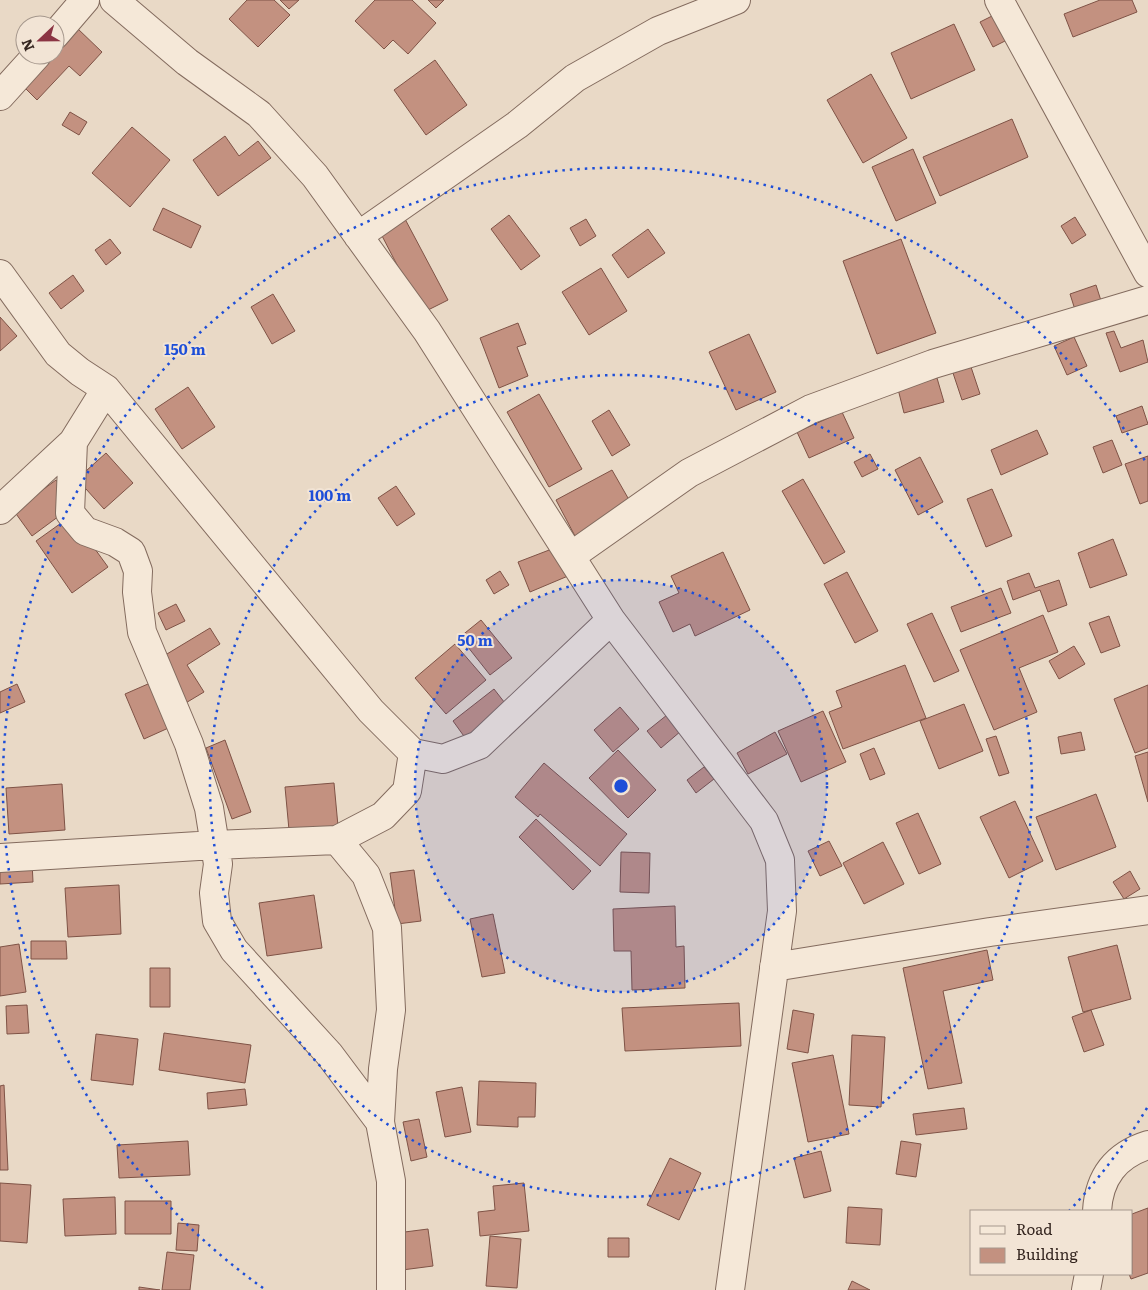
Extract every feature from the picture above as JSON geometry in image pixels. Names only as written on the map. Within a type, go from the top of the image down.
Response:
[{"type":"street","points":[[65,23],[85,0]]},
{"type":"street","points":[[114,0],[187,62],[259,114],[315,176],[427,331],[611,620],[764,821],[780,860],[782,911],[730,1290]]},
{"type":"street","points":[[358,236],[517,125],[575,78],[658,31],[736,0]]},
{"type":"street","points":[[999,0],[1148,273]]},
{"type":"street","points":[[0,96],[28,65]]},
{"type":"street","points":[[0,274],[58,354],[80,372],[106,389],[371,711],[413,753],[444,758],[479,745],[611,620]]},
{"type":"street","points":[[571,556],[689,473],[811,409],[933,364],[1148,300]]},
{"type":"street","points":[[0,510],[73,442],[106,389]]},
{"type":"street","points":[[73,442],[70,513],[85,531],[115,542],[131,552],[138,570],[137,592],[142,632],[188,744],[209,808],[218,864],[214,893],[217,921],[234,950],[329,1054],[380,1122]]},
{"type":"street","points":[[0,858],[215,845],[337,840],[383,816],[407,791],[413,753]]},
{"type":"street","points":[[337,840],[366,875],[387,928],[391,1010],[383,1069],[380,1122],[391,1181],[392,1290]]},
{"type":"street","points":[[774,967],[990,932],[1148,910]]},
{"type":"street","points":[[1097,1210],[1098,1200],[1110,1168],[1135,1149],[1148,1144]]},
{"type":"street","points":[[1086,1290],[1090,1275]]},
{"type":"building","points":[[247,0],[274,0],[290,15],[258,47],[229,19]]},
{"type":"building","points":[[280,0],[299,0],[289,9]]},
{"type":"building","points":[[375,0],[412,0],[436,23],[408,54],[393,40],[384,49],[355,21]]},
{"type":"building","points":[[428,0],[444,0],[436,8]]},
{"type":"building","points":[[1100,0],[1132,0],[1137,12],[1073,37],[1064,14]]},
{"type":"building","points":[[1008,8],[1021,33],[993,47],[980,22]]},
{"type":"building","points":[[954,24],[975,70],[911,99],[891,53]]},
{"type":"building","points":[[77,28],[102,52],[80,76],[69,66],[37,100],[22,85],[41,65],[65,65],[65,41]]},
{"type":"building","points":[[435,60],[467,105],[426,135],[394,90]]},
{"type":"building","points":[[871,74],[907,138],[863,163],[827,100]]},
{"type":"building","points":[[70,112],[87,122],[79,135],[62,125]]},
{"type":"building","points":[[1012,119],[1028,157],[940,196],[923,157]]},
{"type":"building","points":[[132,127],[170,160],[130,207],[92,173]]},
{"type":"building","points":[[225,136],[239,156],[258,141],[271,158],[218,196],[193,160]]},
{"type":"building","points":[[913,149],[936,203],[896,221],[872,167]]},
{"type":"building","points":[[163,208],[201,226],[191,248],[153,230]]},
{"type":"building","points":[[509,215],[540,256],[521,270],[491,229]]},
{"type":"building","points":[[1075,217],[1086,235],[1072,244],[1061,226]]},
{"type":"building","points":[[405,219],[448,300],[422,313],[380,232]]},
{"type":"building","points":[[586,219],[596,236],[580,246],[570,228]]},
{"type":"building","points":[[648,229],[665,253],[628,278],[612,255]]},
{"type":"building","points":[[110,239],[121,253],[106,265],[95,250]]},
{"type":"building","points":[[901,239],[936,333],[877,354],[843,261]]},
{"type":"building","points":[[601,268],[627,311],[589,335],[562,292]]},
{"type":"building","points":[[73,275],[84,291],[61,309],[49,293]]},
{"type":"building","points":[[1096,285],[1103,307],[1077,316],[1070,294]]},
{"type":"building","points":[[273,294],[295,331],[272,344],[251,307]]},
{"type":"building","points":[[0,317],[17,336],[0,351]]},
{"type":"building","points":[[518,323],[526,344],[517,347],[528,376],[499,388],[480,338]]},
{"type":"building","points":[[1114,331],[1121,348],[1143,340],[1148,362],[1120,372],[1106,333]]},
{"type":"building","points":[[749,334],[776,392],[736,410],[709,352]]},
{"type":"building","points":[[1074,337],[1087,366],[1067,375],[1054,346]]},
{"type":"building","points":[[971,367],[980,394],[962,400],[953,373]]},
{"type":"building","points":[[937,378],[944,402],[904,413],[898,389]]},
{"type":"building","points":[[188,387],[215,427],[182,449],[155,409]]},
{"type":"building","points":[[539,394],[582,469],[549,487],[507,412]]},
{"type":"building","points":[[1142,406],[1148,424],[1122,433],[1116,416]]},
{"type":"building","points":[[609,410],[630,445],[612,456],[592,421]]},
{"type":"building","points":[[842,412],[854,438],[809,458],[797,432]]},
{"type":"building","points":[[1037,430],[1048,454],[1001,475],[991,450]]},
{"type":"building","points":[[1112,440],[1122,465],[1103,473],[1093,447]]},
{"type":"building","points":[[106,453],[133,483],[104,509],[77,479]]},
{"type":"building","points":[[870,454],[878,469],[862,477],[854,462]]},
{"type":"building","points":[[1148,456],[1148,501],[1140,504],[1125,464]]},
{"type":"building","points":[[920,457],[943,502],[918,515],[895,470]]},
{"type":"building","points":[[612,470],[632,505],[575,536],[556,500]]},
{"type":"building","points":[[803,479],[845,552],[824,564],[782,491]]},
{"type":"building","points":[[56,480],[74,505],[32,536],[14,511]]},
{"type":"building","points":[[396,486],[415,514],[397,526],[378,498]]},
{"type":"building","points":[[992,489],[1012,536],[986,547],[967,499]]},
{"type":"building","points":[[71,516],[108,567],[72,593],[36,541]]},
{"type":"building","points":[[1113,539],[1127,575],[1090,588],[1078,553]]},
{"type":"building","points":[[557,547],[568,576],[530,592],[518,562]]},
{"type":"building","points":[[723,552],[750,610],[695,636],[690,624],[673,632],[659,602],[679,593],[671,576]]},
{"type":"building","points":[[500,571],[509,585],[494,594],[486,580]]},
{"type":"building","points":[[847,572],[878,631],[855,643],[824,584]]},
{"type":"building","points":[[1029,573],[1035,588],[1059,580],[1067,605],[1048,612],[1040,590],[1013,600],[1007,581]]},
{"type":"building","points":[[1001,588],[1011,613],[961,632],[951,607]]},
{"type":"building","points":[[176,604],[185,621],[166,630],[158,613]]},
{"type":"building","points":[[932,613],[959,671],[934,682],[907,624]]},
{"type":"building","points":[[1043,615],[1058,652],[1019,668],[1037,712],[994,730],[960,650]]},
{"type":"building","points":[[1109,616],[1120,646],[1101,653],[1089,623]]},
{"type":"building","points":[[481,620],[512,658],[490,675],[460,637]]},
{"type":"building","points":[[210,628],[220,644],[187,665],[204,692],[184,704],[157,660]]},
{"type":"building","points":[[455,644],[486,680],[446,714],[415,678]]},
{"type":"building","points":[[1074,646],[1085,664],[1059,679],[1049,661]]},
{"type":"building","points":[[905,665],[926,718],[843,749],[829,712],[842,707],[836,691]]},
{"type":"building","points":[[164,677],[184,721],[144,739],[125,694]]},
{"type":"building","points":[[17,684],[25,702],[0,713],[0,692]]},
{"type":"building","points":[[1148,685],[1148,748],[1135,753],[1114,699]]},
{"type":"building","points":[[494,689],[508,707],[466,739],[453,721]]},
{"type":"building","points":[[964,704],[983,751],[939,769],[920,721]]},
{"type":"building","points":[[620,707],[639,729],[613,752],[594,730]]},
{"type":"building","points":[[823,711],[846,762],[801,782],[778,731]]},
{"type":"building","points":[[667,715],[681,731],[661,748],[647,731]]},
{"type":"building","points":[[775,732],[787,754],[748,774],[737,753]]},
{"type":"building","points":[[1081,732],[1085,750],[1061,754],[1058,737]]},
{"type":"building","points":[[996,736],[1009,773],[999,776],[986,739]]},
{"type":"building","points":[[225,740],[251,812],[232,819],[206,748]]},
{"type":"building","points":[[874,748],[885,774],[870,780],[860,754]]},
{"type":"building","points":[[618,750],[656,790],[628,818],[589,778]]},
{"type":"building","points":[[1148,752],[1148,802],[1135,756]]},
{"type":"building","points":[[544,763],[627,834],[600,866],[540,814],[538,817],[515,797]]},
{"type":"building","points":[[704,767],[714,779],[696,793],[687,780]]},
{"type":"building","points":[[334,783],[338,826],[289,830],[285,787]]},
{"type":"building","points":[[62,784],[65,830],[9,834],[6,788]]},
{"type":"building","points":[[1096,794],[1116,847],[1056,870],[1036,817]]},
{"type":"building","points":[[1015,801],[1043,861],[1009,878],[980,817]]},
{"type":"building","points":[[918,813],[941,864],[919,874],[896,823]]},
{"type":"building","points":[[536,819],[591,871],[573,890],[519,837]]},
{"type":"building","points":[[829,841],[842,866],[820,876],[808,851]]},
{"type":"building","points":[[883,842],[904,884],[864,904],[843,863]]},
{"type":"building","points":[[621,852],[650,853],[649,893],[620,892]]},
{"type":"building","points":[[32,862],[33,882],[0,884],[0,863]]},
{"type":"building","points":[[414,870],[421,921],[397,924],[390,873]]},
{"type":"building","points":[[1130,871],[1140,889],[1124,899],[1113,882]]},
{"type":"building","points":[[119,885],[121,934],[68,937],[65,888]]},
{"type":"building","points":[[314,895],[322,948],[267,956],[259,903]]},
{"type":"building","points":[[675,906],[676,947],[684,946],[685,988],[632,990],[631,951],[614,951],[613,909]]},
{"type":"building","points":[[493,914],[505,973],[482,977],[470,919]]},
{"type":"building","points":[[31,941],[66,941],[67,959],[31,959]]},
{"type":"building","points":[[19,944],[26,992],[0,996],[0,947]]},
{"type":"building","points":[[1117,945],[1131,999],[1083,1012],[1068,957]]},
{"type":"building","points":[[987,950],[993,980],[943,991],[962,1083],[928,1089],[903,968]]},
{"type":"building","points":[[150,968],[170,968],[170,1007],[150,1007]]},
{"type":"building","points":[[739,1003],[741,1046],[625,1051],[622,1008]]},
{"type":"building","points":[[27,1005],[29,1033],[7,1034],[6,1006]]},
{"type":"building","points":[[793,1010],[814,1014],[808,1053],[787,1049]]},
{"type":"building","points":[[1091,1010],[1104,1045],[1084,1052],[1072,1017]]},
{"type":"building","points":[[164,1033],[251,1045],[245,1083],[159,1070]]},
{"type":"building","points":[[96,1034],[138,1039],[133,1085],[91,1080]]},
{"type":"building","points":[[852,1035],[885,1037],[881,1107],[849,1105]]},
{"type":"building","points":[[833,1055],[849,1134],[808,1142],[792,1063]]},
{"type":"building","points":[[479,1081],[536,1083],[535,1117],[518,1117],[518,1127],[477,1125]]},
{"type":"building","points":[[4,1085],[8,1170],[0,1170],[0,1086]]},
{"type":"building","points":[[462,1087],[471,1132],[445,1137],[436,1092]]},
{"type":"building","points":[[245,1089],[247,1105],[208,1109],[207,1093]]},
{"type":"building","points":[[964,1108],[967,1129],[916,1135],[913,1114]]},
{"type":"building","points":[[419,1119],[427,1157],[411,1161],[403,1122]]},
{"type":"building","points":[[188,1141],[190,1175],[119,1178],[117,1145]]},
{"type":"building","points":[[901,1141],[921,1144],[916,1177],[896,1174]]},
{"type":"building","points":[[821,1151],[831,1191],[804,1198],[794,1158]]},
{"type":"building","points":[[670,1158],[701,1173],[679,1220],[647,1205]]},
{"type":"building","points":[[0,1183],[31,1185],[27,1243],[0,1241]]},
{"type":"building","points":[[524,1183],[529,1231],[480,1236],[478,1212],[495,1210],[493,1186]]},
{"type":"building","points":[[115,1197],[116,1234],[65,1236],[63,1199]]},
{"type":"building","points":[[125,1201],[171,1201],[171,1234],[125,1234]]},
{"type":"building","points":[[848,1207],[882,1209],[880,1245],[846,1243]]},
{"type":"building","points":[[1148,1208],[1148,1273],[1131,1279],[1129,1275],[1133,1275],[1133,1214]]},
{"type":"building","points":[[178,1223],[199,1225],[197,1251],[176,1250]]},
{"type":"building","points":[[428,1229],[433,1266],[402,1270],[397,1233]]},
{"type":"building","points":[[490,1236],[521,1239],[517,1288],[486,1286]]},
{"type":"building","points":[[608,1238],[629,1238],[629,1257],[608,1257]]},
{"type":"building","points":[[167,1252],[194,1255],[190,1290],[162,1290]]},
{"type":"building","points":[[852,1281],[870,1290],[848,1290]]},
{"type":"building","points":[[139,1287],[160,1290],[139,1290]]}]
